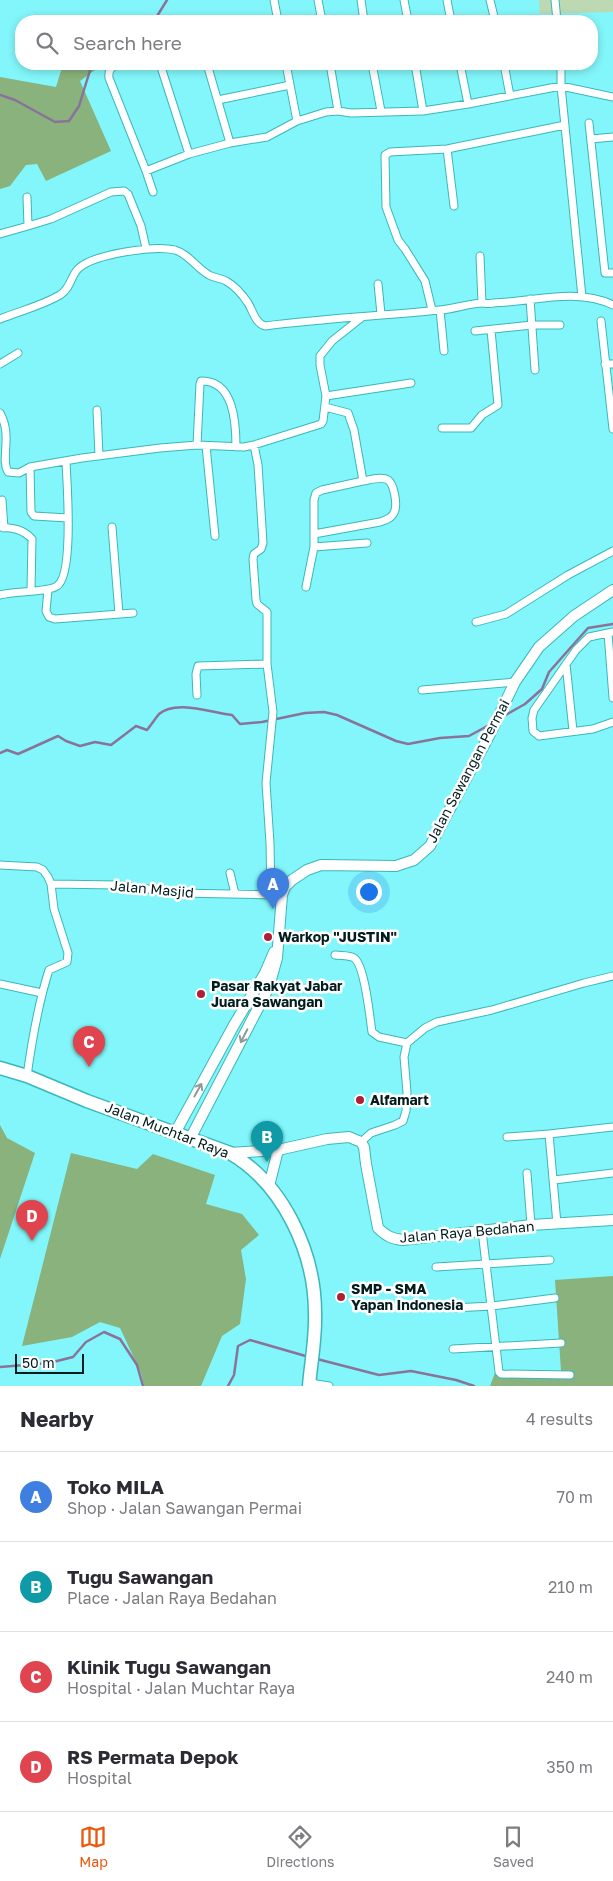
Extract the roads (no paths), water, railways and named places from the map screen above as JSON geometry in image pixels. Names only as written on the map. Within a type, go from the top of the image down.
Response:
[{"type":"highway","name":"Jalan Muchtar Raya","points":[[0,1068],[27,1076],[75,1096],[175,1133],[191,1137],[230,1153],[240,1159],[269,1186],[296,1228],[307,1260],[313,1288],[316,1313],[310,1380]]},
{"type":"street","points":[[274,0],[277,15]]},
{"type":"street","points":[[318,0],[321,15]]},
{"type":"street","points":[[361,0],[363,15]]},
{"type":"street","points":[[404,0],[407,15]]},
{"type":"street","points":[[447,0],[450,15]]},
{"type":"street","points":[[490,0],[494,15]]},
{"type":"street","points":[[555,0],[556,15]]},
{"type":"street","points":[[110,70],[109,78],[153,192]]},
{"type":"street","points":[[162,70],[189,154]]},
{"type":"street","points":[[209,70],[230,143]]},
{"type":"street","points":[[287,70],[296,121]]},
{"type":"street","points":[[331,70],[338,111]]},
{"type":"street","points":[[373,70],[380,111]]},
{"type":"street","points":[[416,70],[423,111]]},
{"type":"street","points":[[461,70],[468,104]]},
{"type":"street","points":[[505,70],[510,96]]},
{"type":"street","points":[[560,70],[582,297]]},
{"type":"street","points":[[218,100],[290,85]]},
{"type":"street","points":[[146,171],[189,154],[230,143],[267,137],[296,121],[326,112],[423,111],[561,86],[613,97]]},
{"type":"street","points":[[589,123],[606,273],[613,273]]},
{"type":"street","points":[[432,310],[425,281],[398,240],[386,207],[385,155],[390,152],[447,148],[565,125]]},
{"type":"street","points":[[591,139],[613,137]]},
{"type":"street","points":[[447,148],[454,206]]},
{"type":"street","points":[[0,234],[51,219],[111,192],[124,191],[128,194],[138,218],[146,248]]},
{"type":"street","points":[[27,197],[28,226]]},
{"type":"street","points":[[0,319],[44,303],[62,294],[70,285],[74,274],[80,266],[92,260],[146,248],[176,250],[184,254],[210,275],[236,288],[248,302],[257,321],[262,325],[361,318],[381,314],[440,310],[482,303],[530,299],[582,297],[604,300],[613,305]]},
{"type":"street","points":[[480,256],[482,303]]},
{"type":"street","points":[[378,284],[381,314]]},
{"type":"street","points":[[530,299],[534,370]]},
{"type":"street","points":[[440,310],[444,350]]},
{"type":"street","points":[[0,413],[6,423],[7,438],[2,461],[8,472],[19,472],[30,468],[100,456],[160,448],[197,445],[236,447],[254,445],[321,424],[326,396],[320,356],[332,341],[361,318]]},
{"type":"street","points":[[601,321],[604,364],[613,429]]},
{"type":"street","points":[[474,331],[532,325],[560,325]]},
{"type":"street","points":[[442,428],[471,428],[482,415],[498,405],[491,330]]},
{"type":"street","points":[[0,364],[18,354]]},
{"type":"street","points":[[604,364],[613,364]]},
{"type":"street","points":[[197,445],[200,384],[201,381],[207,380],[216,383],[226,393],[236,433],[236,447]]},
{"type":"street","points":[[326,396],[411,383]]},
{"type":"street","points":[[325,407],[348,413],[354,430],[363,481]]},
{"type":"street","points":[[97,410],[100,456]]},
{"type":"street","points":[[254,445],[264,543],[261,549],[254,554],[253,558],[256,600],[261,608],[266,609],[267,612],[267,664],[273,712],[266,788],[271,895]]},
{"type":"street","points":[[206,446],[215,536]]},
{"type":"street","points":[[0,595],[31,590],[48,590],[56,587],[65,574],[68,518],[66,462]]},
{"type":"street","points":[[30,468],[32,512],[34,516],[68,518]]},
{"type":"street","points":[[306,587],[314,547],[314,534],[314,500],[316,493],[331,487],[382,478],[388,480],[394,488],[395,510],[389,519],[314,534]]},
{"type":"street","points":[[2,500],[2,527],[25,532],[32,540],[31,590]]},
{"type":"street","points":[[112,526],[119,614]]},
{"type":"street","points":[[314,547],[366,543]]},
{"type":"street","points":[[476,622],[506,614],[568,575],[613,551]]},
{"type":"street","points":[[48,590],[46,612],[49,617],[133,613]]},
{"type":"street","name":"Jalan Sawangan Permai","points":[[282,895],[285,887],[292,880],[307,870],[321,865],[396,866],[414,860],[430,846],[490,734],[515,682],[539,647],[574,616],[613,590]]},
{"type":"street","points":[[613,698],[610,633],[589,637],[576,650],[534,710],[532,718],[533,731],[539,736],[593,729],[613,722]]},
{"type":"street","points":[[197,695],[196,674],[198,666],[267,664]]},
{"type":"street","points":[[566,664],[573,731]]},
{"type":"street","points":[[422,690],[515,682]]},
{"type":"street","points":[[0,865],[37,867],[43,870],[51,884],[54,909],[68,957],[67,962],[49,970],[42,992],[27,1076]]},
{"type":"street","points":[[230,873],[235,894]]},
{"type":"street","name":"Jalan Masjid","points":[[51,884],[118,885],[179,893],[282,895]]},
{"type":"street","points":[[191,1137],[269,987],[269,975],[278,942],[282,895]]},
{"type":"street","points":[[335,955],[351,957],[357,961],[367,994],[372,1032],[379,1037],[407,1043]]},
{"type":"street","points":[[175,1133],[215,1059],[269,975]]},
{"type":"street","points":[[230,1153],[278,1150],[349,1136],[361,1142],[372,1133],[402,1121],[406,1111],[407,1092],[404,1057],[407,1043],[425,1028],[437,1022],[492,1010],[613,976]]},
{"type":"street","points":[[0,984],[42,992]]},
{"type":"street","points":[[215,1059],[228,1066]]},
{"type":"street","points":[[507,1137],[613,1127]]},
{"type":"street","points":[[549,1134],[557,1224]]},
{"type":"street","name":"Jalan Raya Bedahan","points":[[361,1142],[364,1147],[378,1228],[391,1238],[403,1240],[531,1225],[613,1220]]},
{"type":"street","points":[[269,1186],[278,1150]]},
{"type":"street","points":[[526,1173],[531,1225]]},
{"type":"street","points":[[554,1180],[613,1173]]},
{"type":"street","points":[[482,1231],[498,1370],[501,1374],[570,1374]]},
{"type":"street","points":[[436,1267],[550,1260]]},
{"type":"street","points":[[452,1308],[492,1306],[555,1298]]},
{"type":"street","points":[[453,1349],[561,1343]]},
{"type":"street","points":[[310,1380],[329,1386]]},
{"type":"waterway","points":[[158,15],[167,0]]},
{"type":"waterway","points":[[0,95],[15,100],[55,122],[69,121],[79,106],[90,70]]},
{"type":"waterway","points":[[502,717],[525,704],[542,689],[549,672],[588,628],[613,624]]},
{"type":"waterway","points":[[0,753],[7,750],[18,754],[58,736],[80,746],[95,742],[111,745],[136,726],[147,730],[159,714],[166,710],[184,707],[232,715],[240,724],[262,722],[305,713],[324,712],[337,715],[396,741],[408,744],[440,738],[469,736],[491,724]]},
{"type":"waterway","points":[[0,1367],[49,1363],[73,1357],[86,1342],[104,1332],[120,1339],[137,1365],[143,1386]]},
{"type":"waterway","points":[[228,1386],[234,1375],[238,1346],[250,1340],[309,1357]]},
{"type":"waterway","points":[[317,1359],[379,1375],[411,1371],[456,1380],[474,1386]]},
{"type":"place","name":"Toko MILA","points":[[273,909]]},
{"type":"place","name":"Warkop \"JUSTIN\"","points":[[268,937]]},
{"type":"place","name":"Pasar Rakyat Jabar Juara Sawangan","points":[[201,994]]},
{"type":"place","name":"Klinik Tugu Sawangan","points":[[89,1067]]},
{"type":"place","name":"Alfamart","points":[[360,1100]]},
{"type":"place","name":"Tugu Sawangan","points":[[267,1162]]},
{"type":"place","name":"RS Permata Depok","points":[[32,1241]]},
{"type":"place","name":"SMP - SMA Yapan Indonesia","points":[[341,1297]]}]
